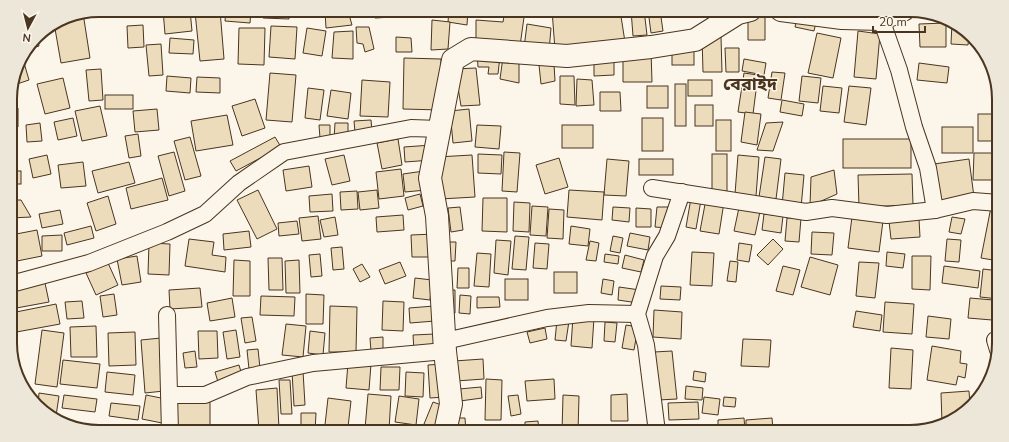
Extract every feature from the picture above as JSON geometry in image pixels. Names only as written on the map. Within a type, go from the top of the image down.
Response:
[{"type":"street","points":[[446,425],[451,404],[445,346],[437,216],[430,178],[453,60],[470,49],[567,56],[651,47],[695,40],[732,17]]},
{"type":"street","points":[[866,17],[881,19],[886,17]]},
{"type":"street","points":[[881,19],[899,70],[914,127],[928,168],[935,210]]},
{"type":"street","points":[[17,282],[89,263],[167,232],[204,214],[240,183],[284,152],[411,128],[439,129]]},
{"type":"street","points":[[652,188],[806,212],[832,208],[887,215],[935,210],[973,202],[992,203]]},
{"type":"street","points":[[656,425],[646,345],[637,314],[655,256],[667,236],[682,192]]},
{"type":"street","points":[[170,395],[205,395],[247,377],[314,363],[445,346],[547,318],[589,312],[637,314]]},
{"type":"street","points":[[167,315],[170,425]]},
{"type":"building","points":[[164,17],[191,17],[192,31],[165,34]]},
{"type":"building","points":[[196,17],[221,17],[224,59],[200,61]]},
{"type":"building","points":[[225,17],[250,17],[250,23],[225,21]]},
{"type":"building","points":[[289,17],[289,19],[263,18]]},
{"type":"building","points":[[325,17],[350,17],[352,25],[326,28]]},
{"type":"building","points":[[448,17],[468,17],[467,25],[448,22]]},
{"type":"building","points":[[504,17],[524,17],[520,46],[476,45],[476,20],[503,22]]},
{"type":"building","points":[[553,17],[621,17],[625,42],[555,50]]},
{"type":"building","points":[[632,17],[645,17],[647,35],[633,36]]},
{"type":"building","points":[[649,17],[661,17],[663,31],[651,33]]},
{"type":"building","points":[[748,17],[765,17],[765,40],[748,40]]},
{"type":"building","points":[[797,17],[817,18],[814,31],[795,27]]},
{"type":"building","points":[[84,19],[90,58],[61,63],[55,30],[72,21]]},
{"type":"building","points":[[432,20],[450,22],[448,49],[431,50]]},
{"type":"building","points":[[942,23],[946,25],[946,47],[920,47],[919,24]]},
{"type":"building","points":[[527,24],[551,28],[549,51],[524,48]]},
{"type":"building","points":[[143,25],[144,47],[128,48],[127,26]]},
{"type":"building","points":[[271,26],[297,27],[295,59],[269,57]]},
{"type":"building","points":[[356,27],[369,27],[374,49],[365,52],[363,44],[357,43]]},
{"type":"building","points":[[239,28],[265,28],[264,65],[238,64]]},
{"type":"building","points":[[307,28],[326,31],[322,56],[303,53]]},
{"type":"building","points":[[952,28],[968,41],[968,45],[951,44]]},
{"type":"building","points":[[353,31],[353,59],[332,58],[334,32]]},
{"type":"building","points":[[858,31],[880,34],[876,79],[854,77]]},
{"type":"building","points":[[817,33],[841,38],[833,78],[808,73]]},
{"type":"building","points":[[396,37],[411,38],[412,52],[396,52]]},
{"type":"building","points":[[702,37],[721,37],[722,72],[703,72]]},
{"type":"building","points":[[170,38],[194,40],[193,54],[169,53]]},
{"type":"building","points":[[161,44],[163,75],[149,76],[146,45]]},
{"type":"building","points":[[725,48],[739,48],[739,72],[726,72]]},
{"type":"building","points":[[623,51],[651,51],[652,82],[623,82]]},
{"type":"building","points":[[672,51],[694,51],[694,65],[672,65]]},
{"type":"building","points":[[477,52],[500,56],[498,74],[488,74],[489,67],[478,67]]},
{"type":"building","points":[[614,56],[614,75],[594,76],[594,57]]},
{"type":"building","points":[[503,57],[519,60],[519,83],[500,79]]},
{"type":"building","points":[[404,58],[441,59],[441,110],[403,109]]},
{"type":"building","points":[[744,59],[766,63],[764,75],[742,71]]},
{"type":"building","points":[[919,63],[949,67],[947,83],[917,80]]},
{"type":"building","points":[[24,64],[29,80],[19,83]]},
{"type":"building","points":[[554,64],[555,81],[541,84],[539,65]]},
{"type":"building","points":[[476,68],[480,105],[461,106],[455,69]]},
{"type":"building","points":[[101,69],[103,100],[89,101],[86,70]]},
{"type":"building","points":[[772,72],[785,73],[781,100],[768,98]]},
{"type":"building","points":[[270,73],[296,75],[292,122],[266,120]]},
{"type":"building","points":[[744,73],[758,75],[753,114],[738,112]]},
{"type":"building","points":[[167,76],[191,78],[190,93],[166,91]]},
{"type":"building","points":[[560,76],[574,76],[575,105],[560,104]]},
{"type":"building","points":[[802,76],[821,78],[818,103],[799,101]]},
{"type":"building","points":[[197,77],[220,78],[220,93],[196,92]]},
{"type":"building","points":[[63,78],[70,108],[45,114],[37,84]]},
{"type":"building","points":[[577,79],[592,80],[594,105],[576,106]]},
{"type":"building","points":[[362,80],[390,82],[388,117],[360,116]]},
{"type":"building","points":[[688,80],[712,80],[712,96],[688,96]]},
{"type":"building","points":[[675,84],[686,84],[686,126],[675,126]]},
{"type":"building","points":[[647,86],[668,86],[668,108],[647,108]]},
{"type":"building","points":[[823,86],[842,88],[839,113],[820,111]]},
{"type":"building","points":[[849,86],[871,88],[866,125],[844,122]]},
{"type":"building","points":[[308,88],[324,90],[320,120],[305,118]]},
{"type":"building","points":[[331,90],[351,93],[348,119],[327,116]]},
{"type":"building","points":[[600,92],[620,92],[621,111],[600,111]]},
{"type":"building","points":[[105,95],[133,95],[133,109],[105,109]]},
{"type":"building","points":[[255,99],[265,128],[242,136],[232,106]]},
{"type":"building","points":[[782,100],[804,104],[802,116],[780,112]]},
{"type":"building","points":[[695,105],[713,105],[713,126],[695,126]]},
{"type":"building","points":[[100,106],[107,136],[82,141],[75,111]]},
{"type":"building","points":[[17,108],[18,108],[17,127]]},
{"type":"building","points":[[157,109],[159,130],[135,132],[133,111]]},
{"type":"building","points":[[469,109],[472,141],[453,143],[450,111]]},
{"type":"building","points":[[745,112],[761,114],[757,145],[741,142]]},
{"type":"building","points":[[978,114],[992,114],[992,141],[978,141]]},
{"type":"building","points":[[227,115],[233,145],[196,151],[191,121]]},
{"type":"building","points":[[73,118],[77,136],[58,140],[54,122]]},
{"type":"building","points":[[642,118],[663,118],[663,151],[642,151]]},
{"type":"building","points":[[371,120],[372,131],[355,132],[354,121]]},
{"type":"building","points":[[716,120],[731,120],[731,151],[716,151]]},
{"type":"building","points":[[783,122],[773,151],[757,150],[766,123]]},
{"type":"building","points":[[40,123],[42,141],[27,142],[26,125]]},
{"type":"building","points":[[335,123],[348,123],[348,139],[334,139]]},
{"type":"building","points":[[319,125],[330,125],[330,137],[320,138]]},
{"type":"building","points":[[477,125],[501,126],[499,149],[475,147]]},
{"type":"building","points":[[562,125],[593,125],[593,148],[562,148]]},
{"type":"building","points":[[942,127],[973,127],[973,153],[942,153]]},
{"type":"building","points":[[138,134],[141,156],[129,158],[125,136]]},
{"type":"building","points":[[190,137],[201,176],[185,180],[174,141]]},
{"type":"building","points":[[275,137],[281,147],[236,171],[230,161]]},
{"type":"building","points":[[398,139],[402,165],[382,169],[377,143]]},
{"type":"building","points":[[843,139],[911,139],[911,168],[843,168]]},
{"type":"building","points":[[432,145],[432,160],[405,162],[404,147]]},
{"type":"building","points":[[174,152],[185,191],[169,196],[158,156]]},
{"type":"building","points":[[504,152],[520,153],[517,192],[502,191]]},
{"type":"building","points":[[974,153],[992,153],[992,180],[973,180]]},
{"type":"building","points":[[478,154],[502,155],[501,174],[478,173]]},
{"type":"building","points":[[712,154],[727,154],[727,195],[712,195]]},
{"type":"building","points":[[47,155],[51,174],[33,178],[29,159]]},
{"type":"building","points":[[344,155],[350,181],[332,185],[325,159]]},
{"type":"building","points":[[472,155],[475,197],[440,199],[437,157]]},
{"type":"building","points":[[738,155],[759,157],[756,196],[735,194]]},
{"type":"building","points":[[765,157],[781,159],[776,199],[759,197]]},
{"type":"building","points":[[559,158],[568,187],[545,194],[536,165]]},
{"type":"building","points":[[607,159],[629,161],[626,196],[604,195]]},
{"type":"building","points":[[639,159],[673,159],[673,175],[639,175]]},
{"type":"building","points":[[969,159],[974,197],[940,202],[934,164]]},
{"type":"building","points":[[83,162],[86,186],[61,188],[58,165]]},
{"type":"building","points":[[129,162],[135,183],[98,193],[92,171]]},
{"type":"building","points":[[309,166],[312,187],[286,191],[283,170]]},
{"type":"building","points":[[401,169],[404,196],[379,199],[376,172]]},
{"type":"building","points":[[834,170],[837,194],[810,206],[811,177]]},
{"type":"building","points":[[17,171],[21,171],[21,184],[17,184]]},
{"type":"building","points":[[424,171],[426,190],[405,192],[403,174]]},
{"type":"building","points":[[785,173],[804,175],[801,208],[782,206]]},
{"type":"building","points":[[912,174],[913,205],[859,207],[858,175]]},
{"type":"building","points":[[162,178],[168,200],[131,209],[126,188]]},
{"type":"building","points":[[258,190],[277,229],[257,239],[237,200]]},
{"type":"building","points":[[377,190],[379,208],[360,210],[358,192]]},
{"type":"building","points":[[569,190],[604,192],[602,220],[567,217]]},
{"type":"building","points":[[357,191],[358,209],[341,210],[340,192]]},
{"type":"building","points":[[332,194],[333,211],[310,212],[309,196]]},
{"type":"building","points":[[420,194],[423,206],[408,210],[405,198]]},
{"type":"building","points":[[108,196],[116,224],[96,231],[87,203]]},
{"type":"building","points":[[483,198],[507,198],[507,232],[482,231]]},
{"type":"building","points":[[691,198],[701,200],[696,229],[686,227]]},
{"type":"building","points":[[706,199],[724,202],[719,234],[700,231]]},
{"type":"building","points":[[17,200],[21,200],[31,217],[17,218]]},
{"type":"building","points":[[514,202],[530,203],[529,232],[513,231]]},
{"type":"building","points":[[740,203],[761,207],[755,235],[734,231]]},
{"type":"building","points":[[532,206],[548,207],[546,236],[530,235]]},
{"type":"building","points":[[460,207],[463,230],[451,232],[448,208]]},
{"type":"building","points":[[613,207],[630,208],[629,222],[612,220]]},
{"type":"building","points":[[657,207],[668,207],[667,228],[655,227]]},
{"type":"building","points":[[991,207],[992,207],[992,260],[981,258]]},
{"type":"building","points":[[636,208],[651,209],[651,227],[636,227]]},
{"type":"building","points":[[549,209],[564,210],[563,239],[547,238]]},
{"type":"building","points":[[60,210],[63,224],[42,228],[39,214]]},
{"type":"building","points":[[764,214],[783,216],[781,233],[762,230]]},
{"type":"building","points":[[403,215],[404,230],[377,232],[376,217]]},
{"type":"building","points":[[318,216],[321,239],[302,241],[299,218]]},
{"type":"building","points":[[335,217],[338,235],[324,237],[320,220]]},
{"type":"building","points":[[852,217],[883,221],[879,252],[848,248]]},
{"type":"building","points":[[952,217],[965,219],[961,234],[949,232]]},
{"type":"building","points":[[787,218],[801,218],[799,242],[785,241]]},
{"type":"building","points":[[919,219],[920,237],[891,239],[889,221]]},
{"type":"building","points":[[297,221],[299,234],[279,236],[278,223]]},
{"type":"building","points":[[91,226],[94,238],[67,245],[64,233]]},
{"type":"building","points":[[571,226],[590,229],[588,246],[569,244]]},
{"type":"building","points":[[37,230],[42,256],[17,261],[17,234]]},
{"type":"building","points":[[249,231],[251,247],[224,250],[223,234]]},
{"type":"building","points":[[812,232],[834,233],[832,255],[811,254]]},
{"type":"building","points":[[630,233],[650,237],[648,250],[627,246]]},
{"type":"building","points":[[434,234],[435,257],[412,257],[411,235]]},
{"type":"building","points":[[62,235],[62,251],[42,251],[42,236]]},
{"type":"building","points":[[515,236],[529,237],[526,270],[512,269]]},
{"type":"building","points":[[613,236],[623,238],[620,253],[610,251]]},
{"type":"building","points":[[189,239],[214,242],[212,255],[226,257],[225,272],[185,266]]},
{"type":"building","points":[[773,239],[783,249],[768,265],[757,255]]},
{"type":"building","points":[[947,239],[961,240],[959,262],[945,261]]},
{"type":"building","points":[[496,240],[511,241],[508,275],[494,273]]},
{"type":"building","points":[[590,241],[599,243],[596,261],[586,260]]},
{"type":"building","points":[[444,242],[456,242],[455,261],[444,261]]},
{"type":"building","points":[[149,243],[170,244],[169,275],[148,274]]},
{"type":"building","points":[[535,243],[549,244],[547,269],[533,268]]},
{"type":"building","points":[[739,243],[752,245],[749,262],[737,260]]},
{"type":"building","points":[[342,247],[344,269],[333,270],[331,248]]},
{"type":"building","points":[[692,252],[714,253],[712,286],[690,285]]},
{"type":"building","points":[[887,252],[905,254],[903,268],[886,266]]},
{"type":"building","points":[[477,253],[491,254],[489,287],[474,286]]},
{"type":"building","points":[[320,254],[322,276],[311,277],[309,255]]},
{"type":"building","points":[[605,254],[619,256],[618,264],[604,262]]},
{"type":"building","points":[[625,255],[644,260],[641,272],[622,268]]},
{"type":"building","points":[[137,256],[141,282],[122,285],[117,259]]},
{"type":"building","points":[[912,256],[931,256],[930,290],[912,289]]},
{"type":"building","points":[[810,257],[838,265],[830,295],[801,287]]},
{"type":"building","points":[[268,258],[282,258],[283,290],[269,290]]},
{"type":"building","points":[[234,260],[250,261],[250,296],[233,296]]},
{"type":"building","points":[[299,260],[300,293],[286,293],[285,261]]},
{"type":"building","points":[[730,261],[738,262],[736,282],[727,281]]},
{"type":"building","points":[[400,262],[406,276],[385,284],[379,270]]},
{"type":"building","points":[[859,262],[879,263],[875,298],[856,296]]},
{"type":"building","points":[[108,263],[118,285],[96,295],[86,273]]},
{"type":"building","points":[[362,264],[370,277],[360,282],[353,269]]},
{"type":"building","points":[[783,266],[800,270],[793,295],[776,291]]},
{"type":"building","points":[[944,266],[980,271],[978,288],[942,283]]},
{"type":"building","points":[[458,268],[469,268],[469,288],[457,288]]},
{"type":"building","points":[[983,269],[992,270],[992,298],[980,297]]},
{"type":"building","points":[[554,272],[577,272],[577,293],[554,293]]},
{"type":"building","points":[[415,278],[432,280],[430,300],[413,298]]},
{"type":"building","points":[[505,279],[528,279],[528,300],[505,300]]},
{"type":"building","points":[[603,279],[614,281],[612,295],[601,293]]},
{"type":"building","points":[[45,283],[49,302],[17,308],[17,288]]},
{"type":"building","points":[[661,286],[681,287],[680,300],[660,299]]},
{"type":"building","points":[[619,287],[640,290],[638,303],[618,300]]},
{"type":"building","points":[[200,288],[202,307],[170,309],[169,290]]},
{"type":"building","points":[[444,290],[455,290],[455,313],[445,313]]},
{"type":"building","points":[[114,294],[117,315],[103,317],[100,296]]},
{"type":"building","points":[[306,294],[324,295],[323,324],[306,324]]},
{"type":"building","points":[[460,295],[471,296],[470,314],[459,313]]},
{"type":"building","points":[[261,296],[295,297],[294,316],[260,315]]},
{"type":"building","points":[[477,297],[499,297],[500,307],[477,308]]},
{"type":"building","points":[[232,298],[235,317],[210,321],[207,303]]},
{"type":"building","points":[[970,298],[992,300],[992,320],[968,318]]},
{"type":"building","points":[[82,301],[84,318],[67,319],[65,302]]},
{"type":"building","points":[[383,301],[404,302],[403,331],[382,330]]},
{"type":"building","points":[[885,302],[914,304],[912,334],[883,332]]},
{"type":"building","points":[[56,304],[60,324],[17,332],[17,312]]},
{"type":"building","points":[[330,306],[357,307],[356,352],[329,352]]},
{"type":"building","points":[[434,306],[435,321],[410,323],[409,308]]},
{"type":"building","points":[[654,310],[682,312],[681,339],[653,337]]},
{"type":"building","points":[[856,311],[882,315],[880,331],[853,327]]},
{"type":"building","points":[[928,316],[951,319],[949,339],[926,337]]},
{"type":"building","points":[[252,317],[256,341],[245,343],[241,318]]},
{"type":"building","points":[[573,317],[594,318],[592,348],[571,346]]},
{"type":"building","points":[[557,320],[569,321],[566,341],[555,340]]},
{"type":"building","points":[[605,322],[617,323],[615,342],[604,341]]},
{"type":"building","points":[[286,324],[306,326],[303,357],[282,355]]},
{"type":"building","points":[[626,325],[638,327],[634,350],[622,348]]},
{"type":"building","points":[[96,326],[97,357],[71,357],[70,327]]},
{"type":"building","points":[[545,328],[547,339],[530,343],[527,332]]},
{"type":"building","points":[[42,330],[64,333],[57,387],[35,384]]},
{"type":"building","points":[[236,330],[240,357],[227,359],[223,332]]},
{"type":"building","points":[[198,331],[217,331],[218,358],[199,359]]},
{"type":"building","points":[[310,331],[325,333],[323,355],[308,353]]},
{"type":"building","points":[[135,332],[136,365],[109,366],[108,333]]},
{"type":"building","points":[[435,334],[436,350],[414,351],[413,335]]},
{"type":"building","points":[[383,337],[383,351],[371,352],[370,338]]},
{"type":"building","points":[[161,338],[164,391],[145,393],[141,340]]},
{"type":"building","points":[[743,339],[771,340],[769,367],[741,366]]},
{"type":"building","points":[[932,346],[961,351],[960,363],[967,364],[965,378],[958,376],[956,385],[927,380]]},
{"type":"building","points":[[891,348],[913,350],[911,389],[889,388]]},
{"type":"building","points":[[258,349],[260,368],[249,369],[247,350]]},
{"type":"building","points":[[195,351],[197,367],[185,368],[183,353]]},
{"type":"building","points":[[672,351],[677,399],[658,400],[654,352]]},
{"type":"building","points":[[483,359],[484,379],[456,381],[454,361]]},
{"type":"building","points":[[63,360],[100,364],[97,388],[60,384]]},
{"type":"building","points":[[348,363],[371,364],[369,390],[346,388]]},
{"type":"building","points":[[443,364],[445,397],[430,398],[428,365]]},
{"type":"building","points":[[239,365],[242,375],[218,382],[215,372]]},
{"type":"building","points":[[381,367],[400,367],[399,390],[380,390]]},
{"type":"building","points":[[303,371],[305,405],[294,406],[292,372]]},
{"type":"building","points":[[694,371],[706,373],[705,382],[693,380]]},
{"type":"building","points":[[107,372],[135,375],[133,395],[105,392]]},
{"type":"building","points":[[406,372],[424,373],[423,397],[405,396]]},
{"type":"building","points":[[486,379],[502,380],[501,420],[485,420]]},
{"type":"building","points":[[554,379],[555,399],[527,401],[525,381]]},
{"type":"building","points":[[279,380],[290,380],[292,414],[281,414]]},
{"type":"building","points":[[686,386],[703,388],[702,400],[685,399]]},
{"type":"building","points":[[481,387],[482,398],[460,401],[459,389]]},
{"type":"building","points":[[277,388],[279,425],[259,425],[256,390]]},
{"type":"building","points":[[969,391],[970,399],[956,411],[942,419],[941,393]]},
{"type":"building","points":[[39,393],[59,396],[56,413],[49,408],[39,398]]},
{"type":"building","points":[[368,394],[391,396],[389,425],[365,425]]},
{"type":"building","points":[[627,394],[628,421],[611,421],[611,395]]},
{"type":"building","points":[[64,395],[97,399],[95,412],[62,408]]},
{"type":"building","points":[[146,395],[166,399],[162,423],[142,419]]},
{"type":"building","points":[[518,395],[521,414],[511,416],[508,396]]},
{"type":"building","points":[[563,395],[579,396],[578,425],[562,425]]},
{"type":"building","points":[[399,396],[419,399],[416,425],[395,422]]},
{"type":"building","points":[[704,397],[720,399],[718,415],[702,413]]},
{"type":"building","points":[[724,397],[736,398],[735,407],[723,406]]},
{"type":"building","points":[[328,398],[351,401],[348,425],[325,425]]},
{"type":"building","points":[[176,402],[210,402],[210,425],[176,425]]},
{"type":"building","points":[[433,402],[447,407],[440,425],[424,424]]},
{"type":"building","points":[[698,402],[699,419],[669,420],[668,403]]},
{"type":"building","points":[[111,403],[140,406],[138,420],[109,416]]},
{"type":"building","points":[[301,413],[316,413],[315,425],[301,425]]},
{"type":"building","points":[[452,418],[465,418],[466,425],[452,425]]},
{"type":"building","points":[[744,418],[745,425],[718,425],[718,420]]},
{"type":"building","points":[[772,418],[773,425],[746,425],[746,420]]},
{"type":"building","points":[[538,421],[538,425],[525,425],[525,422]]},
{"type":"district","name":"বেরাইদ","points":[[750,84]]}]
